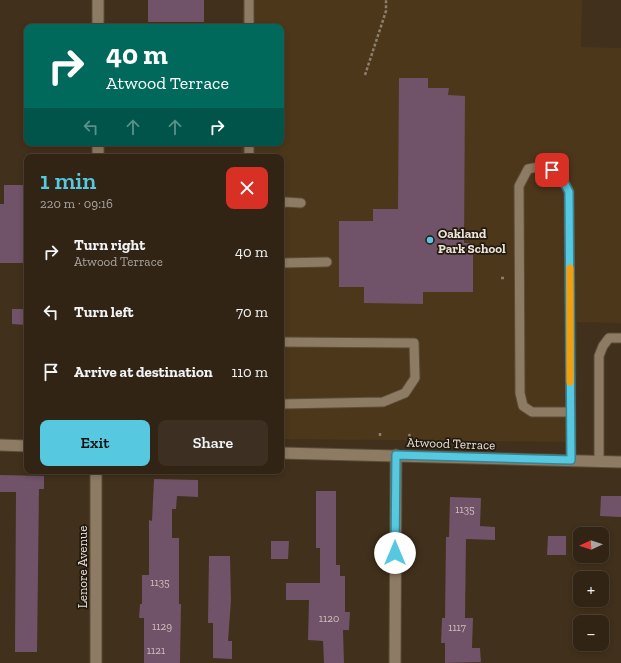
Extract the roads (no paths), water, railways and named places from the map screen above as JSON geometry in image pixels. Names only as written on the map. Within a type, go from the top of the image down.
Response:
[{"type":"street","points":[[98,0],[98,24]]},
{"type":"street","points":[[0,445],[24,446]]},
{"type":"street","name":"Atwood Terrace","points":[[284,453],[621,462]]},
{"type":"street","points":[[395,663],[396,455]]},
{"type":"street","name":"Lenore Avenue","points":[[96,474],[96,663]]},
{"type":"lane","points":[[249,0],[249,24]]},
{"type":"lane","points":[[570,412],[532,412],[523,406],[520,393],[519,186],[528,169],[543,166],[560,174],[569,192],[571,460]]},
{"type":"lane","points":[[284,202],[301,203]]},
{"type":"lane","points":[[284,263],[327,262]]},
{"type":"lane","points":[[599,461],[599,356],[603,346],[609,338],[621,338]]},
{"type":"lane","points":[[284,342],[414,343],[415,378],[405,394],[383,402],[284,404]]},
{"type":"place","name":"Oakland Park School","points":[[430,240]]}]
